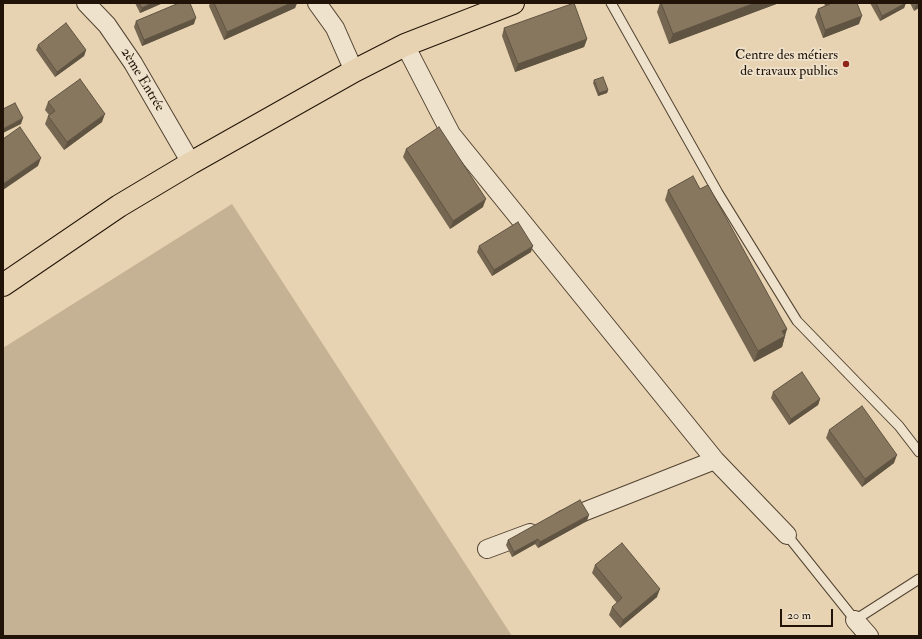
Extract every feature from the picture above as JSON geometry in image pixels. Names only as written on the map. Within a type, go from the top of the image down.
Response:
[{"type":"main road","points":[[3,285],[119,206],[191,163],[354,71],[405,45],[513,3]]},
{"type":"street","name":"2ème Entrée","points":[[86,3],[107,25],[133,63],[191,163]]},
{"type":"street","points":[[317,3],[336,28],[354,71]]},
{"type":"street","points":[[405,45],[451,134],[715,460],[787,535]]},
{"type":"street","points":[[487,549],[715,460]]},
{"type":"street","points":[[855,620],[869,636]]},
{"type":"lane","points":[[611,3],[718,193],[797,321],[899,426],[919,452]]},
{"type":"lane","points":[[787,535],[855,620],[919,578]]},
{"type":"shaded area","points":[[232,204],[512,636],[3,636],[3,348]]},
{"type":"building","points":[[139,3],[152,3],[142,8]]},
{"type":"building","points":[[179,3],[190,3],[196,18],[144,40],[136,21]]},
{"type":"building","points":[[214,3],[291,3],[227,32]]},
{"type":"building","points":[[574,3],[587,39],[518,64],[504,28]]},
{"type":"building","points":[[661,3],[755,3],[673,34]]},
{"type":"building","points":[[830,3],[857,3],[862,16],[825,30],[818,9]]},
{"type":"building","points":[[876,3],[906,3],[882,16]]},
{"type":"building","points":[[66,23],[86,50],[57,72],[38,45]]},
{"type":"building","points":[[603,77],[608,90],[599,93],[594,80]]},
{"type":"building","points":[[80,79],[105,114],[67,142],[48,116],[55,111],[48,102]]},
{"type":"building","points":[[15,103],[23,118],[3,129],[3,109]]},
{"type":"building","points":[[20,127],[41,158],[3,184],[3,139]]},
{"type":"building","points":[[439,127],[486,199],[453,221],[406,149]]},
{"type":"building","points":[[693,176],[700,189],[708,185],[787,329],[782,331],[785,336],[758,351],[668,190]]},
{"type":"building","points":[[518,222],[533,246],[494,270],[479,246]]},
{"type":"building","points":[[802,372],[820,399],[791,419],[773,392]]},
{"type":"building","points":[[862,406],[897,455],[865,479],[829,430]]},
{"type":"building","points":[[580,500],[589,515],[540,542],[538,539],[514,552],[508,540]]},
{"type":"building","points":[[622,543],[660,589],[623,620],[612,607],[622,598],[595,565]]},
{"type":"place","name":"Centre des métiers de travaux publics","points":[[846,64]]}]
